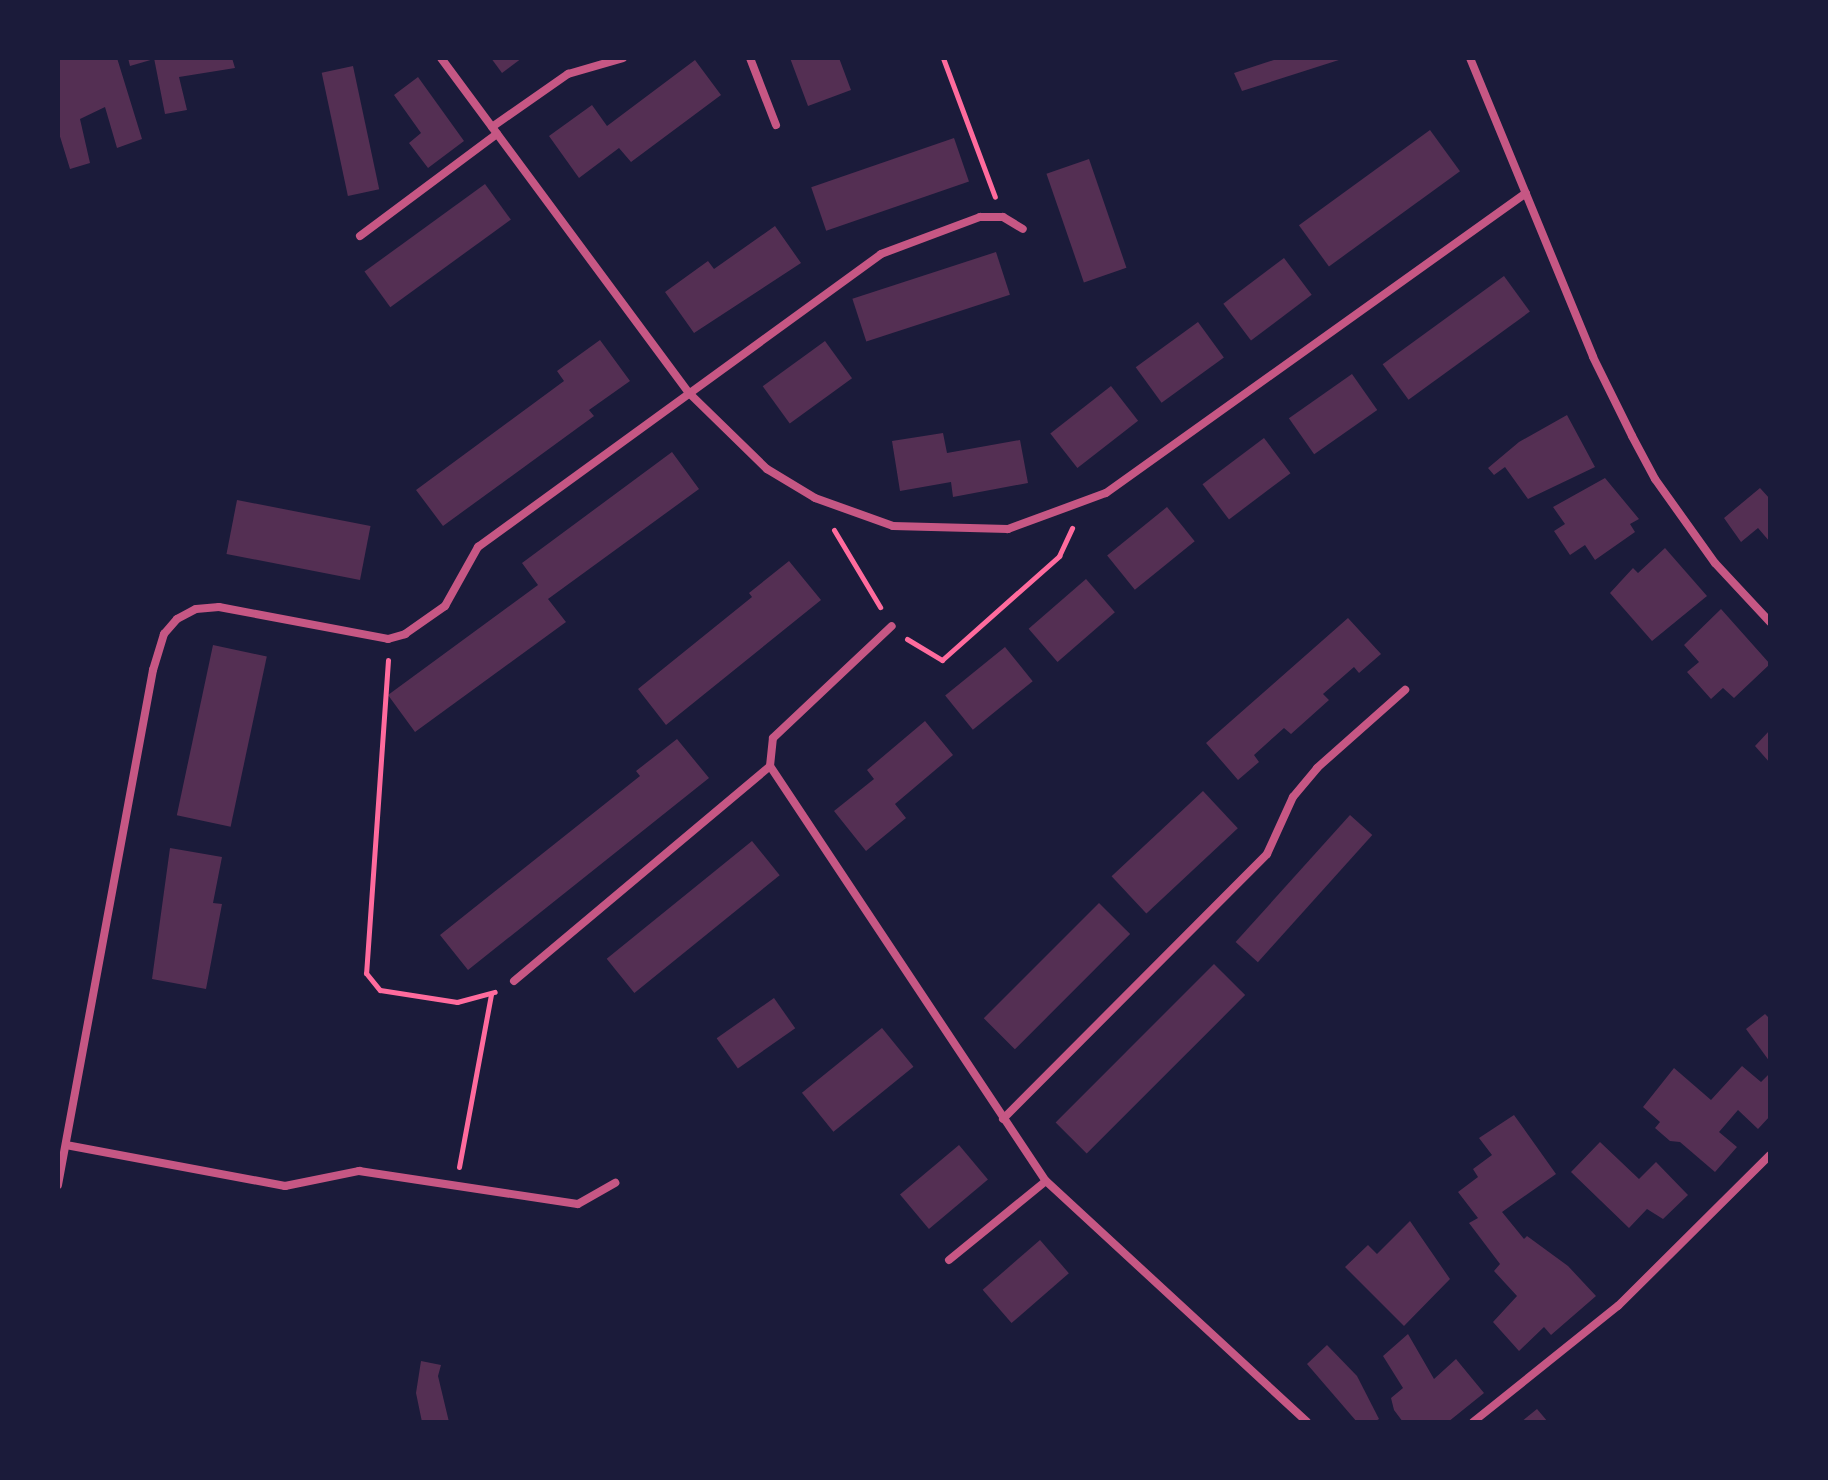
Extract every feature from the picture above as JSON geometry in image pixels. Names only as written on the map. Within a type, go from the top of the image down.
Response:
[{"type":"street","points":[[441,58],[689,393],[767,469],[815,498],[893,526],[1008,529],[1084,502],[1119,485],[1526,193]]},
{"type":"street","points":[[360,236],[568,74],[623,58]]},
{"type":"street","points":[[750,58],[776,125]]},
{"type":"street","points":[[1470,58],[1593,357],[1655,479],[1715,563],[1770,622]]},
{"type":"street","points":[[58,1185],[153,670],[164,634],[196,609],[219,607],[388,639],[405,634],[445,606],[478,547],[881,254],[980,217],[1003,217],[1023,229]]},
{"type":"street","points":[[892,626],[773,738],[770,766],[1046,1181],[1307,1422]]},
{"type":"street","points":[[1003,1119],[1267,854],[1293,797],[1317,768],[1405,690]]},
{"type":"street","points":[[514,981],[770,766]]},
{"type":"street","points":[[66,1145],[285,1186],[359,1171],[578,1204],[615,1183]]},
{"type":"street","points":[[1473,1422],[1618,1306],[1770,1155]]},
{"type":"street","points":[[949,1260],[1046,1181]]},
{"type":"path","points":[[943,58],[1003,217]]},
{"type":"path","points":[[815,498],[864,584]]},
{"type":"path","points":[[892,626],[927,656],[942,660],[1059,556],[1084,502]]},
{"type":"path","points":[[388,639],[366,973],[380,990],[457,1002],[491,994],[514,981]]},
{"type":"path","points":[[456,1188],[491,994]]},
{"type":"building","points":[[58,58],[117,58],[142,139],[117,148],[105,107],[80,119],[90,163],[70,169],[58,130]]},
{"type":"building","points":[[128,58],[154,58],[154,59],[130,66]]},
{"type":"building","points":[[154,58],[232,58],[235,68],[179,77],[187,110],[165,114]]},
{"type":"building","points":[[491,58],[522,58],[502,73]]},
{"type":"building","points":[[790,58],[839,58],[851,90],[808,106]]},
{"type":"building","points":[[1280,58],[1342,59],[1242,91],[1234,73]]},
{"type":"building","points":[[695,60],[721,95],[631,162],[619,148],[579,178],[549,136],[592,105],[607,126]]},
{"type":"building","points":[[353,66],[379,189],[348,196],[322,73]]},
{"type":"building","points":[[418,77],[464,141],[428,168],[409,143],[421,133],[394,95]]},
{"type":"building","points":[[1430,130],[1460,171],[1329,266],[1299,225]]},
{"type":"building","points":[[954,138],[969,181],[826,231],[811,187]]},
{"type":"building","points":[[1089,159],[1126,268],[1084,282],[1046,174]]},
{"type":"building","points":[[485,184],[511,220],[390,307],[364,272]]},
{"type":"building","points":[[775,226],[801,263],[694,333],[665,292],[708,261],[714,269]]},
{"type":"building","points":[[996,252],[1010,295],[866,341],[852,299]]},
{"type":"building","points":[[1284,258],[1312,295],[1251,340],[1223,304]]},
{"type":"building","points":[[1504,276],[1530,312],[1409,400],[1383,364]]},
{"type":"building","points":[[1198,322],[1224,358],[1162,403],[1136,367]]},
{"type":"building","points":[[600,340],[630,381],[589,410],[594,416],[443,526],[416,490],[564,381],[557,371]]},
{"type":"building","points":[[825,341],[852,378],[790,423],[763,386]]},
{"type":"building","points":[[1352,374],[1377,410],[1314,454],[1289,418]]},
{"type":"building","points":[[1111,386],[1138,421],[1077,468],[1050,433]]},
{"type":"building","points":[[1567,415],[1595,467],[1528,499],[1505,467],[1494,475],[1488,468],[1519,442]]},
{"type":"building","points":[[943,433],[947,453],[1020,440],[1028,483],[953,497],[951,482],[900,491],[892,441]]},
{"type":"building","points":[[1264,438],[1290,473],[1229,519],[1203,484]]},
{"type":"building","points":[[672,452],[699,489],[548,599],[566,622],[415,732],[388,695],[538,585],[522,563]]},
{"type":"building","points":[[1605,478],[1639,519],[1630,524],[1635,532],[1595,560],[1585,545],[1570,555],[1554,531],[1565,524],[1553,507]]},
{"type":"building","points":[[1760,488],[1770,499],[1770,542],[1758,528],[1741,542],[1724,518]]},
{"type":"building","points":[[237,500],[371,526],[360,580],[227,554]]},
{"type":"building","points":[[1167,507],[1195,541],[1135,590],[1107,555]]},
{"type":"building","points":[[1665,548],[1707,596],[1652,641],[1610,593],[1633,568],[1638,573]]},
{"type":"building","points":[[789,561],[821,600],[666,725],[638,689],[752,597],[749,593]]},
{"type":"building","points":[[1086,579],[1115,612],[1058,662],[1029,629]]},
{"type":"building","points":[[1721,609],[1770,664],[1734,698],[1723,688],[1711,699],[1687,672],[1699,662],[1684,645]]},
{"type":"building","points":[[1348,618],[1381,654],[1359,673],[1354,667],[1323,694],[1329,700],[1291,734],[1284,728],[1254,755],[1259,762],[1238,780],[1206,743]]},
{"type":"building","points":[[213,645],[267,656],[231,827],[177,815]]},
{"type":"building","points":[[1005,647],[1033,681],[973,730],[945,695]]},
{"type":"building","points":[[925,721],[953,755],[895,804],[906,818],[866,851],[834,811],[874,779],[867,770]]},
{"type":"building","points":[[1770,730],[1770,763],[1755,746]]},
{"type":"building","points":[[677,739],[709,778],[468,970],[440,935],[640,776],[636,771]]},
{"type":"building","points":[[1203,791],[1238,828],[1146,914],[1112,876]]},
{"type":"building","points":[[1350,815],[1372,835],[1258,962],[1236,942]]},
{"type":"building","points":[[752,841],[780,875],[634,993],[607,959]]},
{"type":"building","points":[[170,848],[222,857],[213,903],[222,904],[206,989],[152,979]]},
{"type":"building","points":[[1099,903],[1130,934],[1015,1049],[984,1018]]},
{"type":"building","points":[[1214,964],[1245,995],[1087,1154],[1056,1122]]},
{"type":"building","points":[[774,998],[795,1028],[738,1068],[717,1038]]},
{"type":"building","points":[[1765,1014],[1770,1019],[1770,1062],[1746,1029]]},
{"type":"building","points":[[882,1028],[913,1067],[833,1132],[802,1093]]},
{"type":"building","points":[[1742,1066],[1761,1082],[1770,1073],[1770,1116],[1758,1129],[1738,1110],[1719,1132],[1737,1147],[1715,1172],[1680,1142],[1670,1141],[1655,1128],[1660,1122],[1643,1107],[1674,1068],[1711,1100]]},
{"type":"building","points":[[1514,1115],[1556,1174],[1502,1212],[1524,1239],[1527,1236],[1568,1266],[1596,1296],[1551,1335],[1544,1327],[1519,1351],[1493,1322],[1517,1296],[1494,1271],[1500,1264],[1469,1223],[1478,1218],[1458,1192],[1478,1177],[1473,1169],[1492,1155],[1479,1138]]},
{"type":"building","points":[[1600,1142],[1639,1179],[1656,1162],[1688,1195],[1663,1219],[1647,1209],[1629,1228],[1571,1172]]},
{"type":"building","points":[[959,1145],[988,1179],[929,1229],[900,1194]]},
{"type":"building","points":[[1410,1221],[1450,1279],[1404,1326],[1345,1267],[1368,1245],[1377,1254]]},
{"type":"building","points":[[1040,1240],[1069,1273],[1012,1323],[983,1290]]},
{"type":"building","points":[[1408,1334],[1434,1379],[1456,1359],[1484,1393],[1448,1422],[1403,1422],[1394,1410],[1391,1398],[1403,1388],[1383,1356]]},
{"type":"building","points":[[1327,1345],[1357,1376],[1379,1419],[1357,1422],[1307,1364]]},
{"type":"building","points":[[421,1361],[441,1365],[438,1376],[449,1422],[422,1422],[416,1393]]},
{"type":"building","points":[[1537,1409],[1548,1422],[1521,1422]]}]
